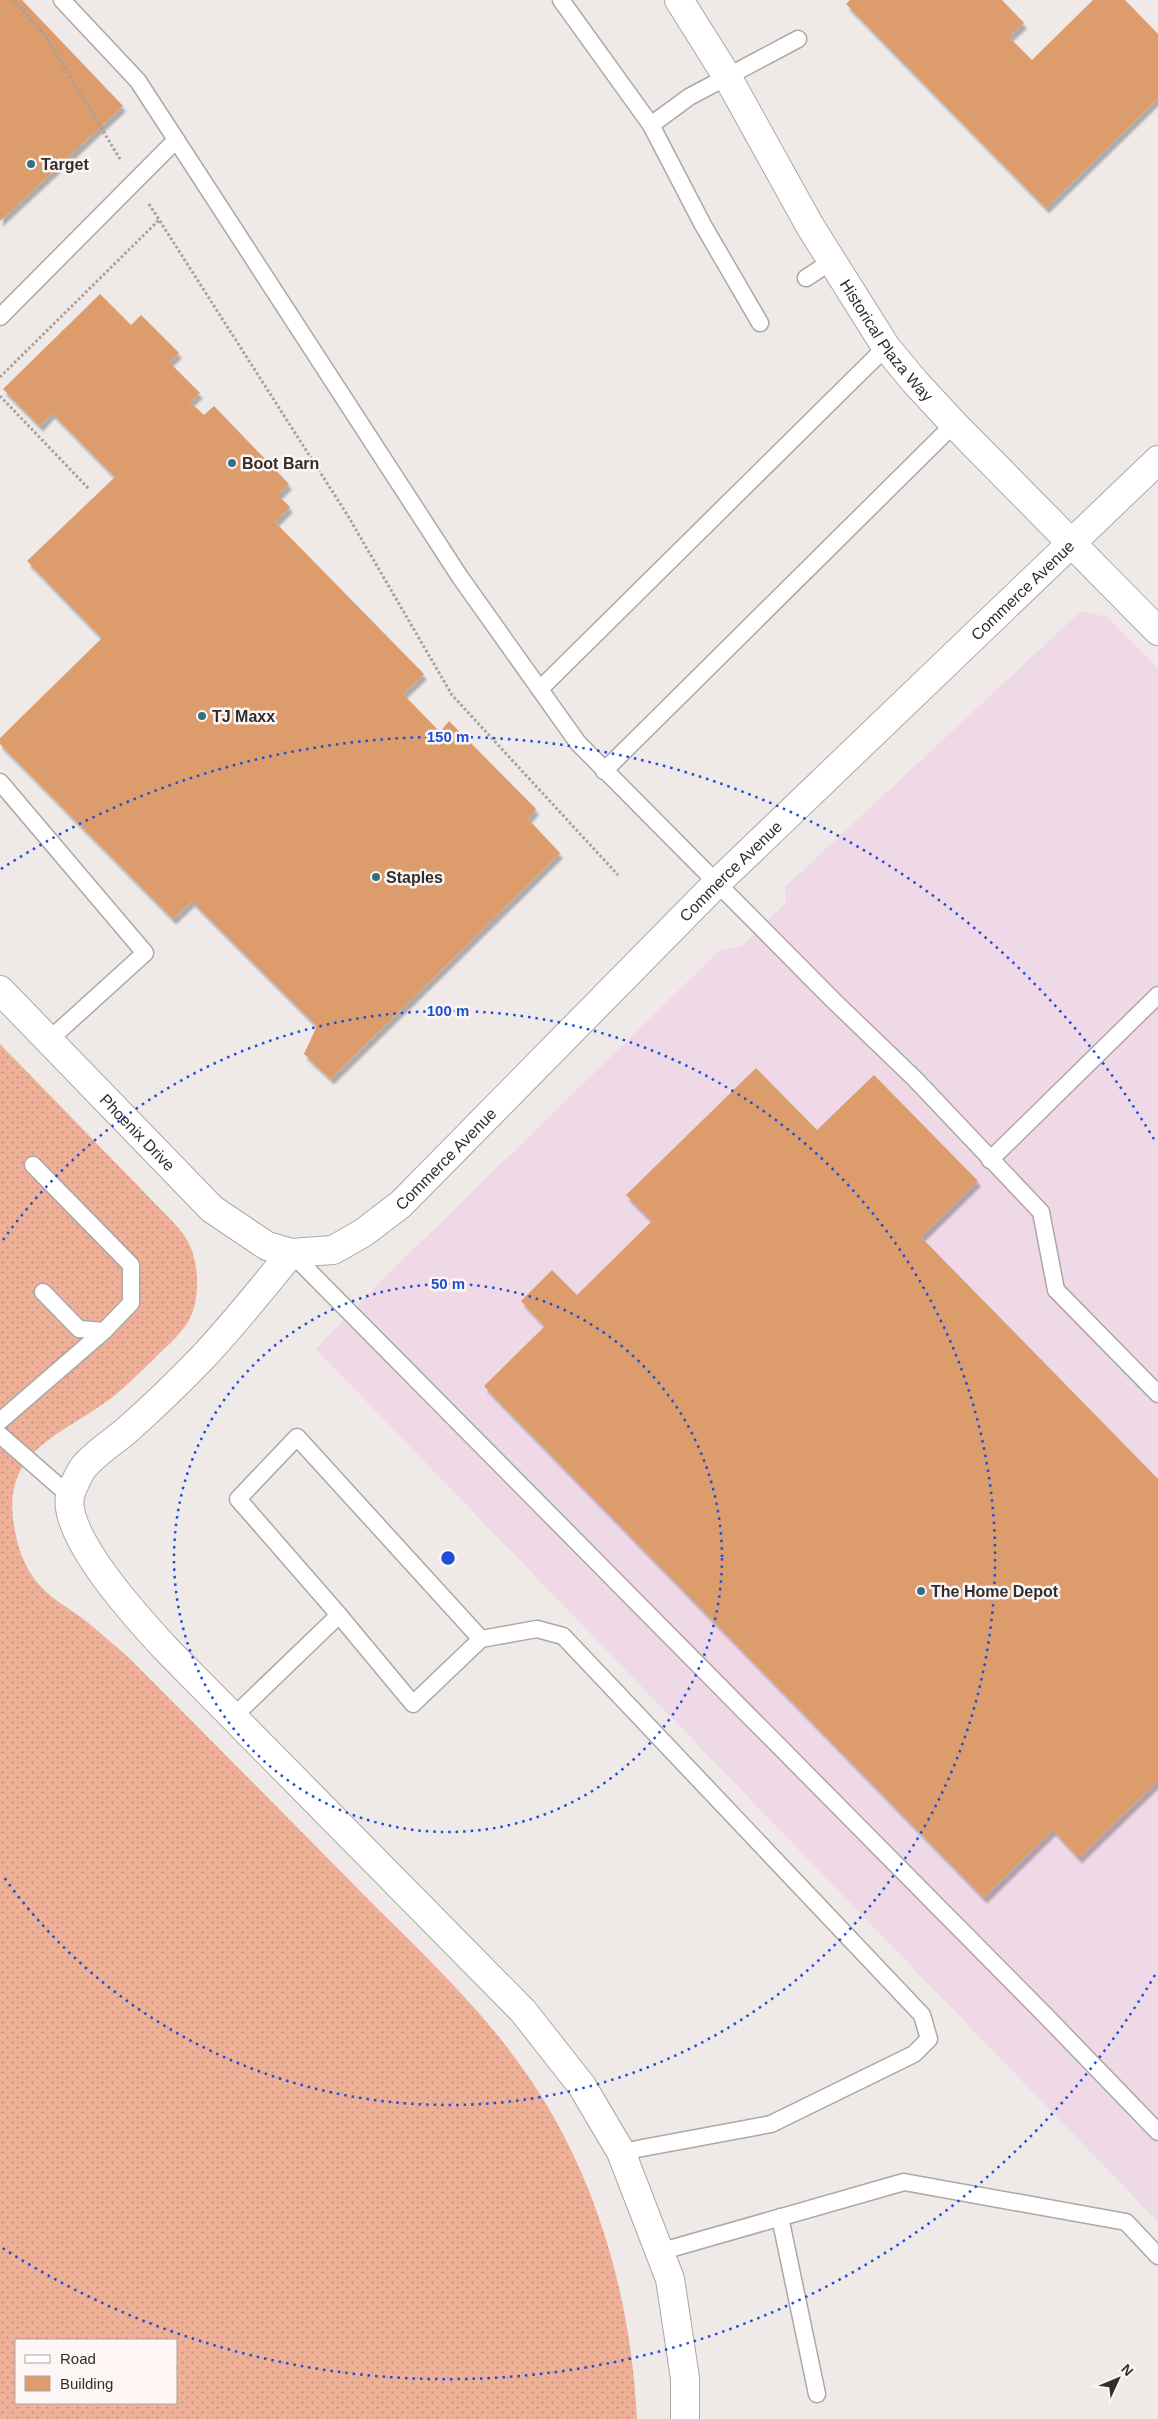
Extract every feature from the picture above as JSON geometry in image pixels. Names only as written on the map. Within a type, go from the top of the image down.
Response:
[{"type":"street","name":"Historical Plaza Way","points":[[679,0],[728,78],[810,226],[886,347],[954,424],[1158,631]]},
{"type":"street","name":"Commerce Avenue","points":[[291,1253],[333,1250],[363,1233],[401,1204],[718,882],[1158,460]]},
{"type":"street","name":"Phoenix Drive","points":[[0,990],[212,1209],[266,1246],[291,1253]]},
{"type":"street","points":[[291,1253],[236,1322],[201,1359],[83,1468],[70,1496],[74,1524],[82,1543],[125,1603],[167,1650],[523,2011],[582,2086],[621,2152],[670,2279],[685,2378],[685,2419]]},
{"type":"lane","points":[[62,0],[138,81],[460,577],[578,743],[604,771],[718,882],[834,1002],[915,1079],[1041,1212],[1056,1290],[1158,1394]]},
{"type":"lane","points":[[561,0],[650,125],[703,226],[760,323]]},
{"type":"lane","points":[[650,125],[689,97],[798,40]]},
{"type":"lane","points":[[0,317],[176,140]]},
{"type":"lane","points":[[806,278],[832,261]]},
{"type":"lane","points":[[540,690],[886,347]]},
{"type":"lane","points":[[604,771],[954,424]]},
{"type":"lane","points":[[0,782],[145,953],[49,1040]]},
{"type":"lane","points":[[990,1160],[1158,995]]},
{"type":"lane","points":[[0,1421],[104,1331],[131,1303],[131,1266],[33,1165]]},
{"type":"lane","points":[[291,1253],[1040,2009],[1158,2132]]},
{"type":"lane","points":[[43,1292],[79,1329],[104,1331]]},
{"type":"lane","points":[[0,1435],[70,1496]]},
{"type":"lane","points":[[481,1639],[297,1438],[238,1499],[413,1704],[481,1639],[537,1629],[562,1636],[922,2015],[929,2039],[914,2054],[771,2124],[621,2152]]},
{"type":"lane","points":[[233,1717],[339,1616]]},
{"type":"lane","points":[[659,2252],[904,2182],[1126,2222],[1158,2256]]},
{"type":"lane","points":[[780,2218],[817,2394]]},
{"type":"path","points":[[13,0],[44,34],[135,182],[348,516],[452,695],[618,875]]},
{"type":"path","points":[[0,378],[159,220]]},
{"type":"path","points":[[0,396],[89,489]]},
{"type":"shaded area","points":[[1081,611],[1107,617],[1158,669],[1158,2222],[316,1349],[381,1281],[720,950],[742,946],[786,903],[785,887]]},
{"type":"shaded area","points":[[0,1044],[175,1224],[188,1242],[197,1275],[196,1299],[193,1310],[189,1320],[176,1337],[117,1394],[51,1438],[36,1450],[24,1464],[16,1481],[12,1501],[15,1532],[24,1561],[31,1575],[41,1587],[53,1598],[86,1621],[129,1658],[444,1976],[488,2024],[528,2076],[552,2114],[573,2155],[591,2197],[606,2240],[627,2328],[637,2419],[0,2419]]},
{"type":"building","name":"Target","points":[[0,0],[22,0],[123,106],[0,221]]},
{"type":"building","points":[[850,0],[1002,0],[1024,23],[1009,37],[1032,60],[1093,0],[1125,0],[1158,34],[1158,98],[1046,208],[846,4]]},
{"type":"building","points":[[100,294],[131,325],[141,315],[179,353],[169,362],[200,393],[190,402],[204,415],[214,406],[289,484],[278,495],[290,507],[275,522],[424,674],[403,694],[440,732],[449,721],[536,809],[528,819],[560,853],[331,1079],[304,1054],[317,1026],[192,901],[173,919],[0,744],[0,738],[102,638],[27,561],[115,477],[52,413],[40,426],[3,389]]},
{"type":"building","name":"The Home Depot","points":[[756,1068],[817,1130],[874,1075],[978,1181],[921,1237],[1158,1479],[1158,1781],[1079,1858],[1053,1830],[984,1898],[484,1386],[545,1326],[521,1301],[552,1270],[577,1295],[652,1221],[626,1195]]},
{"type":"place","name":"Target","points":[[31,164]]},
{"type":"place","name":"Boot Barn","points":[[232,463]]},
{"type":"place","name":"TJ Maxx","points":[[202,716]]},
{"type":"place","name":"Staples","points":[[376,877]]},
{"type":"place","name":"The Home Depot","points":[[921,1591]]}]
